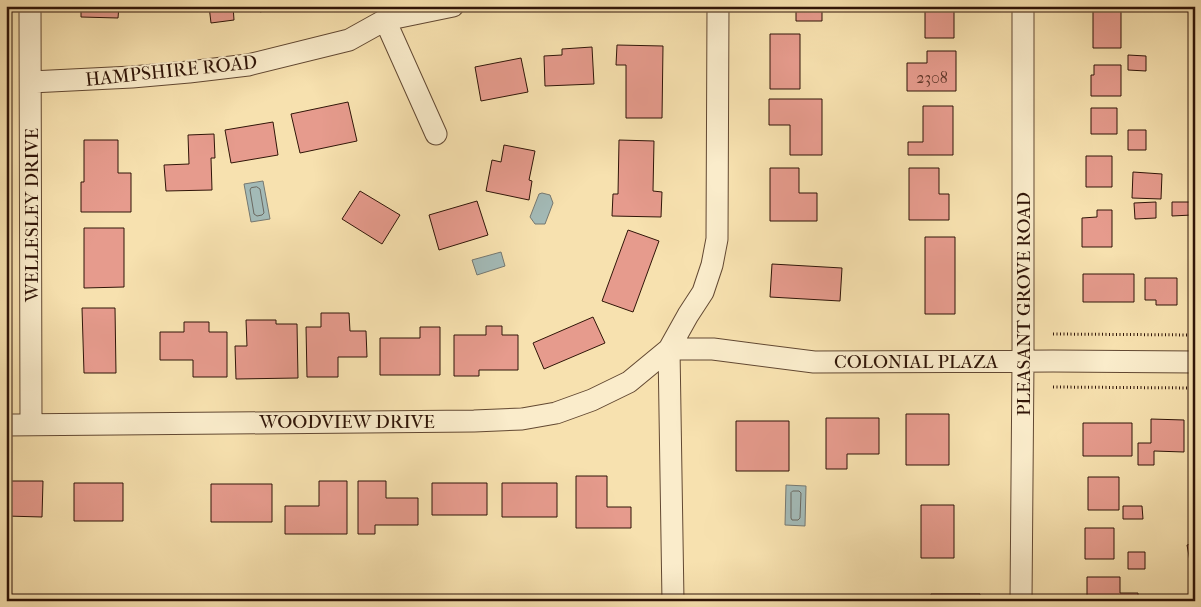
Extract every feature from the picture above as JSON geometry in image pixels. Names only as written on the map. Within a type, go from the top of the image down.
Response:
[{"type":"street","name":"WELLESLEY DRIVE","points":[[30,6],[31,424]]},
{"type":"street","name":"HAMPSHIRE ROAD","points":[[31,82],[132,77],[248,65],[349,40],[385,20],[453,6]]},
{"type":"street","points":[[673,601],[669,349],[703,292],[712,265],[717,238],[718,6]]},
{"type":"street","name":"PLEASANT GROVE ROAD","points":[[1021,601],[1023,6]]},
{"type":"street","points":[[385,20],[436,134]]},
{"type":"street","name":"COLONIAL PLAZA","points":[[669,349],[713,349],[814,362],[1195,362]]},
{"type":"street","name":"WOODVIEW DRIVE","points":[[6,425],[522,419],[556,413],[592,400],[629,382],[669,349]]},
{"type":"path","points":[[1053,334],[1195,335]]},
{"type":"path","points":[[1053,387],[1195,388]]},
{"type":"water","points":[[263,181],[270,219],[251,222],[244,184]]},
{"type":"water","points":[[539,194],[550,195],[553,203],[545,224],[535,224],[530,217]]},
{"type":"water","points":[[501,252],[505,266],[477,275],[472,260]]},
{"type":"water","points":[[786,485],[806,486],[805,526],[785,525]]},
{"type":"building","points":[[81,6],[119,6],[118,18],[81,17]]},
{"type":"building","points":[[209,6],[233,6],[234,20],[211,23]]},
{"type":"building","points":[[258,6],[287,6],[260,12]]},
{"type":"building","points":[[796,6],[822,6],[822,21],[796,21]]},
{"type":"building","points":[[925,6],[954,6],[954,38],[925,38]]},
{"type":"building","points":[[1093,10],[1121,10],[1121,48],[1093,48]]},
{"type":"building","points":[[770,34],[800,34],[800,89],[770,89]]},
{"type":"building","points":[[617,45],[663,46],[662,118],[626,118],[626,65],[616,65]]},
{"type":"building","points":[[592,47],[594,84],[545,86],[544,56],[562,55],[562,49]]},
{"type":"building","points":[[927,51],[956,51],[956,91],[907,91],[907,63],[927,63]]},
{"type":"building","points":[[1128,55],[1146,56],[1146,71],[1128,70]]},
{"type":"building","points":[[521,58],[528,92],[481,101],[475,67]]},
{"type":"building","points":[[1094,65],[1121,65],[1121,96],[1091,96],[1091,75],[1094,75]]},
{"type":"building","points":[[769,99],[822,99],[822,155],[790,155],[790,125],[769,125]]},
{"type":"building","points":[[348,102],[357,141],[300,153],[291,114]]},
{"type":"building","points":[[923,106],[953,106],[953,155],[908,155],[908,142],[923,142]]},
{"type":"building","points":[[1091,108],[1117,108],[1117,134],[1091,134]]},
{"type":"building","points":[[273,122],[278,155],[231,163],[225,130]]},
{"type":"building","points":[[1128,130],[1146,130],[1146,150],[1128,150]]},
{"type":"building","points":[[214,134],[215,158],[211,158],[212,190],[166,191],[164,165],[189,164],[188,135]]},
{"type":"building","points":[[84,140],[118,140],[118,173],[131,173],[131,212],[81,212],[81,182],[84,182]]},
{"type":"building","points":[[619,140],[654,141],[653,191],[662,192],[661,217],[612,216],[613,194],[618,194]]},
{"type":"building","points":[[504,145],[535,151],[529,180],[532,181],[529,200],[486,191],[492,160],[501,162]]},
{"type":"building","points":[[1086,156],[1112,156],[1112,187],[1086,187]]},
{"type":"building","points":[[770,168],[799,168],[799,193],[817,193],[817,221],[770,221]]},
{"type":"building","points":[[909,168],[939,168],[939,194],[949,194],[949,220],[909,220]]},
{"type":"building","points":[[1133,172],[1162,174],[1161,199],[1132,198]]},
{"type":"building","points":[[360,191],[400,215],[382,244],[342,219]]},
{"type":"building","points":[[477,201],[488,235],[439,250],[429,215]]},
{"type":"building","points":[[1156,202],[1156,218],[1135,219],[1134,203]]},
{"type":"building","points":[[1172,202],[1192,202],[1192,215],[1172,216]]},
{"type":"building","points":[[1097,210],[1112,210],[1112,247],[1082,247],[1082,218],[1097,217]]},
{"type":"building","points":[[84,228],[124,228],[124,287],[84,288]]},
{"type":"building","points":[[628,230],[659,241],[633,312],[602,301]]},
{"type":"building","points":[[925,237],[955,237],[955,314],[925,314]]},
{"type":"building","points":[[772,264],[842,268],[840,301],[770,297]]},
{"type":"building","points":[[1083,274],[1134,274],[1134,302],[1083,302]]},
{"type":"building","points":[[1145,278],[1177,278],[1177,305],[1156,305],[1156,300],[1145,300]]},
{"type":"building","points":[[82,308],[115,308],[116,373],[84,373]]},
{"type":"building","points":[[321,313],[349,313],[350,331],[366,331],[367,357],[338,357],[338,377],[307,377],[306,327],[321,327]]},
{"type":"building","points":[[593,317],[605,343],[544,369],[533,343]]},
{"type":"building","points":[[246,320],[276,320],[276,324],[297,324],[298,378],[236,379],[235,346],[247,346]]},
{"type":"building","points":[[184,322],[209,322],[209,332],[227,332],[227,377],[193,377],[193,360],[160,360],[160,332],[184,332]]},
{"type":"building","points":[[486,326],[502,326],[502,335],[518,335],[518,370],[479,370],[479,376],[454,376],[454,335],[486,335]]},
{"type":"building","points":[[420,327],[440,327],[440,375],[380,375],[380,338],[420,338]]},
{"type":"building","points":[[906,414],[949,414],[949,465],[906,465]]},
{"type":"building","points":[[826,418],[879,418],[879,454],[847,454],[847,469],[826,469]]},
{"type":"building","points":[[1151,419],[1184,420],[1184,452],[1154,451],[1154,465],[1138,465],[1138,443],[1151,443]]},
{"type":"building","points":[[736,421],[789,421],[789,471],[736,471]]},
{"type":"building","points":[[1083,423],[1132,423],[1132,456],[1083,456]]},
{"type":"building","points":[[576,476],[607,476],[607,507],[631,507],[631,528],[576,528]]},
{"type":"building","points":[[1088,477],[1119,477],[1119,510],[1088,510]]},
{"type":"building","points":[[6,481],[43,481],[42,517],[6,516]]},
{"type":"building","points":[[319,481],[347,481],[347,534],[285,534],[285,506],[319,506]]},
{"type":"building","points":[[358,481],[386,481],[386,498],[418,498],[418,525],[375,525],[375,534],[358,534]]},
{"type":"building","points":[[74,483],[123,483],[123,521],[74,521]]},
{"type":"building","points":[[432,483],[487,483],[487,515],[432,515]]},
{"type":"building","points":[[502,483],[557,483],[557,517],[502,517]]},
{"type":"building","points":[[211,484],[272,484],[272,522],[211,522]]},
{"type":"building","points":[[921,505],[954,505],[954,558],[921,558]]},
{"type":"building","points":[[1123,506],[1142,506],[1143,519],[1123,519]]},
{"type":"building","points":[[1085,528],[1114,528],[1114,559],[1085,559]]},
{"type":"building","points":[[1195,543],[1195,567],[1191,567],[1187,545]]},
{"type":"building","points":[[1128,552],[1145,552],[1145,569],[1128,569]]},
{"type":"building","points":[[1087,577],[1120,577],[1120,593],[1138,593],[1138,601],[1087,601]]},
{"type":"building","points":[[931,594],[980,594],[980,601],[931,601]]}]
